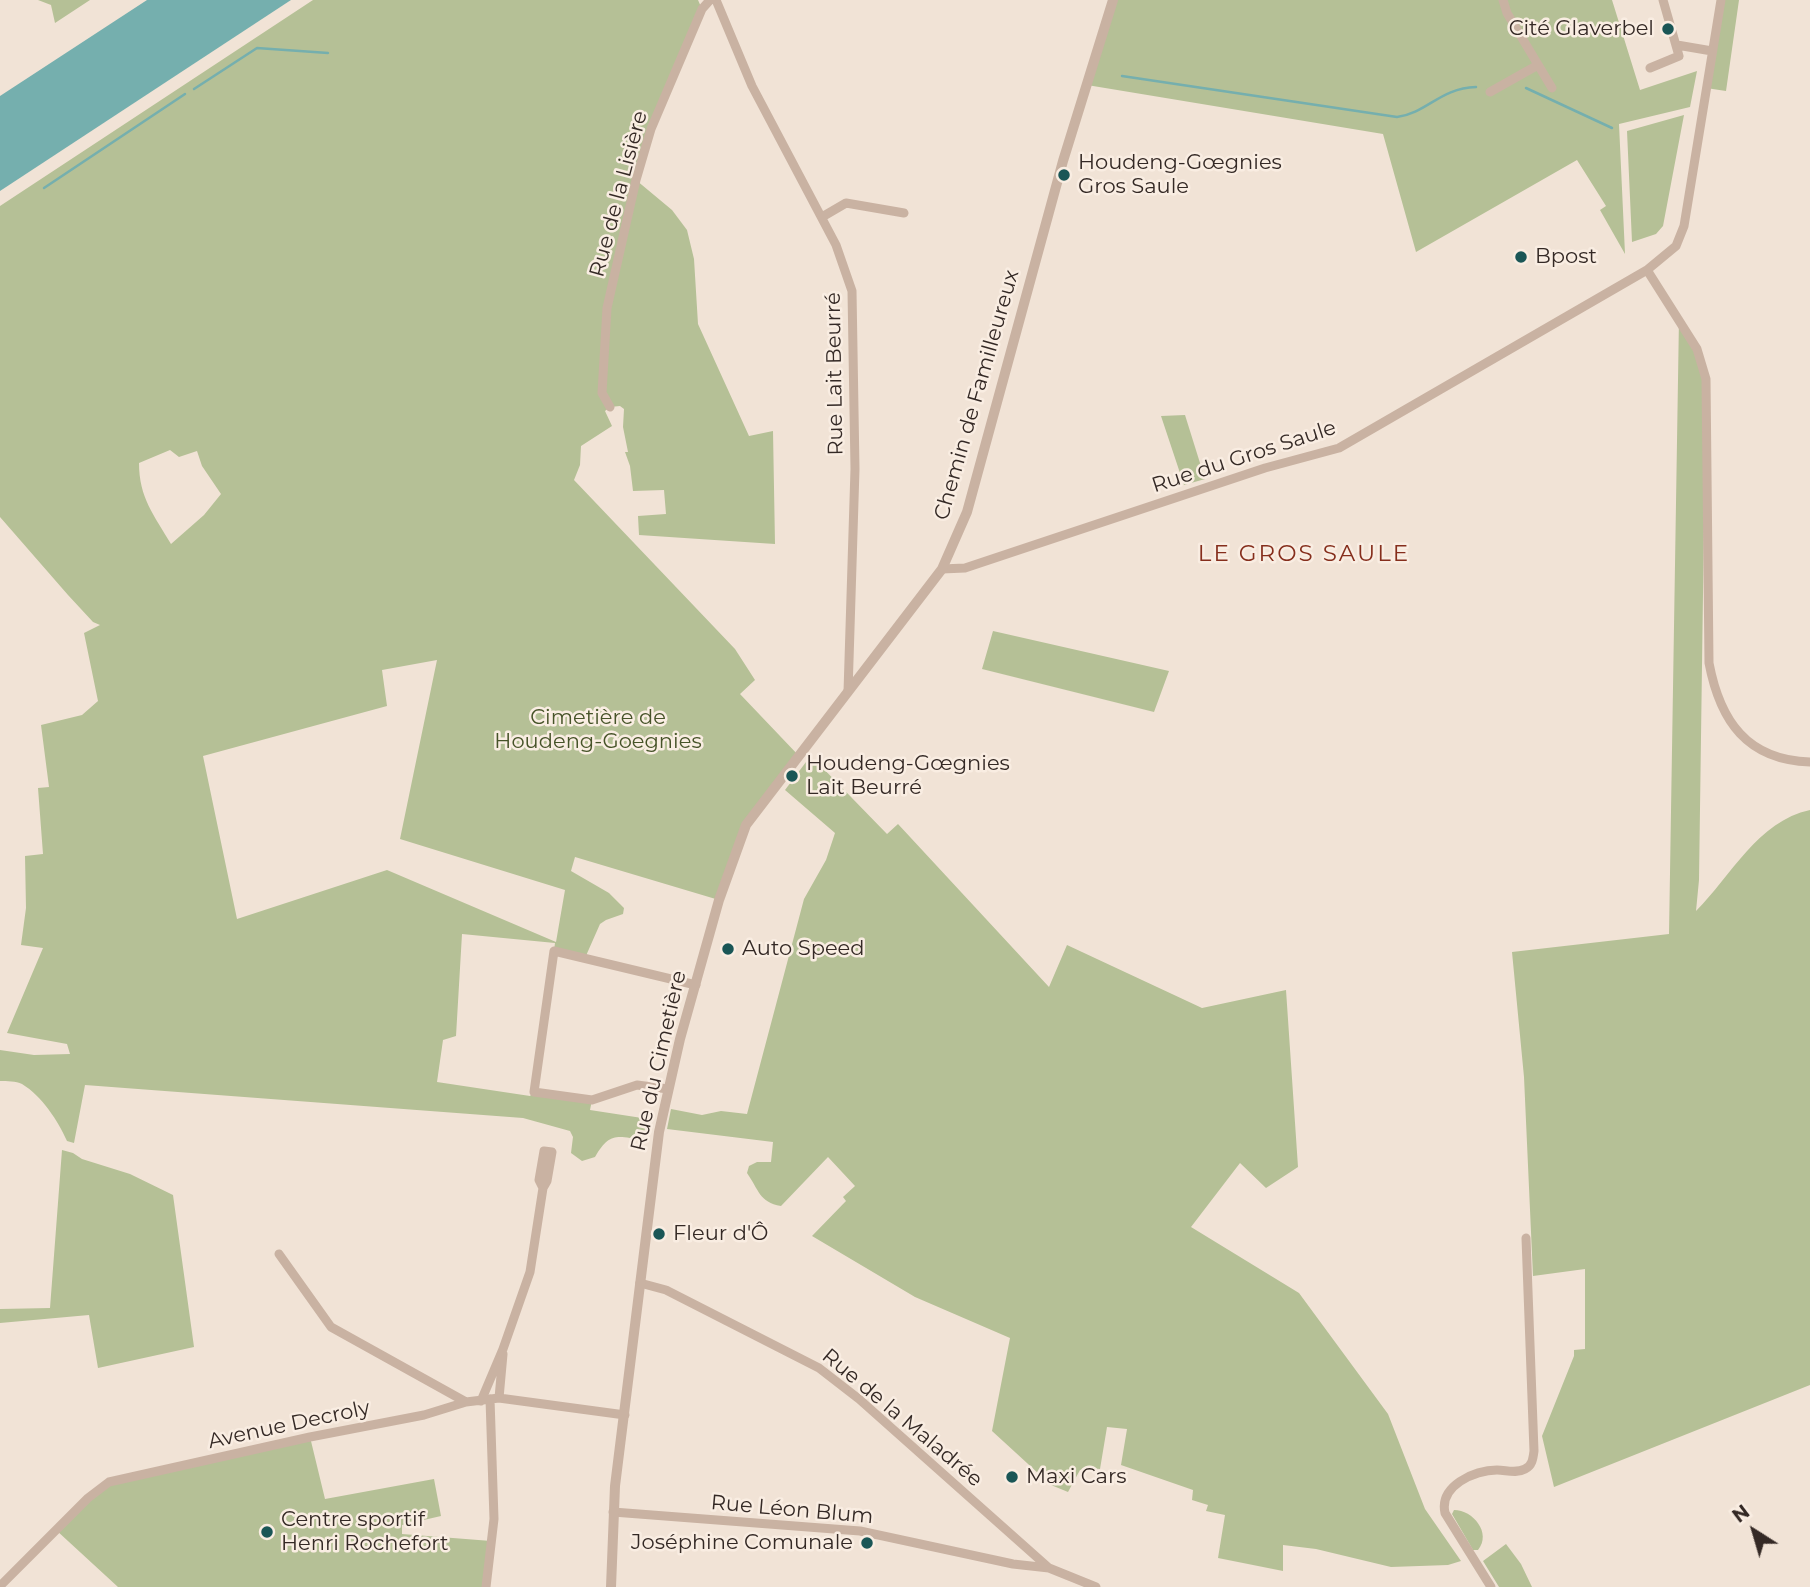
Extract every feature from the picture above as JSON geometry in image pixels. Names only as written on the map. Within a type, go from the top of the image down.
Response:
[{"type":"street","name":"Rue de la Lisière","points":[[610,407],[602,393],[607,308],[636,180],[651,128],[702,9],[710,0]]},
{"type":"street","name":"Rue Lait Beurré","points":[[716,0],[752,86],[836,244],[850,279],[854,304],[855,469],[848,694]]},
{"type":"street","name":"Chemin de Familleureux","points":[[863,671],[942,569],[967,512],[1068,145],[1114,0]]},
{"type":"street","points":[[1503,0],[1507,13],[1552,88]]},
{"type":"street","points":[[1650,68],[1679,56],[1663,0]]},
{"type":"street","name":"Rue du Gros Saule","points":[[942,569],[965,568],[1265,468],[1339,448],[1647,270],[1676,246],[1684,226],[1721,0]]},
{"type":"street","points":[[1677,46],[1712,51]]},
{"type":"street","points":[[1490,92],[1538,65]]},
{"type":"street","points":[[822,217],[846,203],[904,213]]},
{"type":"street","points":[[1647,270],[1697,349],[1706,379],[1709,663],[1721,706],[1730,722],[1746,740],[1760,750],[1791,761],[1810,762]]},
{"type":"street","name":"Rue du Cimetière","points":[[611,1587],[613,1512],[659,1132],[668,1088],[719,900],[746,825],[863,671]]},
{"type":"street","points":[[668,1088],[637,1085],[592,1100],[534,1092],[554,951],[696,985]]},
{"type":"street","points":[[486,1587],[494,1519],[490,1399],[503,1349],[533,1259],[543,1188],[547,1181],[549,1151]]},
{"type":"street","points":[[1491,1587],[1445,1513],[1443,1505],[1449,1491],[1469,1476],[1489,1471],[1523,1470],[1532,1463],[1534,1451],[1526,1238]]},
{"type":"street","points":[[279,1254],[331,1327],[466,1402]]},
{"type":"street","name":"Rue de la Maladrée","points":[[640,1283],[666,1290],[819,1368],[859,1399],[1049,1568]]},
{"type":"street","points":[[490,1399],[503,1349]]},
{"type":"street","name":"Avenue Decroly","points":[[0,1586],[88,1497],[109,1482],[310,1437],[424,1415],[466,1402],[490,1399],[625,1415]]},
{"type":"street","name":"Rue Léon Blum","points":[[613,1512],[860,1531],[1013,1564],[1049,1568]]},
{"type":"street","points":[[1049,1568],[1096,1587]]},
{"type":"street","points":[[1062,1587],[1063,1574]]},
{"type":"green space","points":[[38,0],[90,0],[55,23],[51,5]]},
{"type":"green space","name":"Cimetière de Houdeng-Goegnies","points":[[313,0],[698,0],[702,9],[651,128],[636,180],[672,210],[687,230],[694,259],[698,324],[749,436],[773,431],[775,544],[639,535],[638,516],[666,514],[664,490],[633,491],[625,452],[628,452],[623,427],[624,409],[620,406],[610,407],[605,411],[612,426],[581,446],[580,465],[574,480],[735,649],[755,680],[740,694],[800,757],[757,809],[719,900],[575,857],[571,871],[609,893],[624,908],[623,914],[600,924],[585,958],[554,951],[555,943],[462,934],[456,1036],[443,1040],[437,1082],[530,1096],[534,1092],[592,1100],[590,1110],[642,1118],[646,1122],[643,1140],[614,1138],[605,1143],[595,1157],[582,1161],[571,1153],[573,1137],[570,1131],[523,1118],[85,1085],[74,1143],[67,1141],[49,1110],[29,1089],[17,1082],[0,1081],[0,1050],[34,1055],[70,1054],[67,1044],[7,1033],[43,948],[21,945],[26,908],[25,856],[43,854],[38,788],[49,787],[41,725],[82,715],[98,701],[84,633],[100,625],[93,622],[68,595],[0,517],[0,206]],"holes":[[[170,450],[179,457],[197,451],[202,466],[221,494],[204,515],[171,544],[145,496],[139,463]],[[437,660],[400,839],[565,890],[556,942],[387,870],[237,919],[203,756],[387,706],[382,670]]]},
{"type":"green space","points":[[1114,0],[1612,0],[1640,90],[1697,71],[1690,107],[1619,124],[1625,254],[1600,210],[1606,206],[1577,160],[1416,252],[1383,134],[1087,85]]},
{"type":"green space","points":[[1721,0],[1739,0],[1726,91],[1706,88]]},
{"type":"green space","points":[[1684,115],[1663,226],[1656,234],[1632,242],[1627,131]]},
{"type":"green space","points":[[1679,318],[1706,379],[1699,880],[1696,911],[1760,838],[1775,825],[1810,810],[1810,1385],[1554,1487],[1542,1436],[1574,1350],[1585,1349],[1585,1269],[1533,1276],[1524,1077],[1512,952],[1669,934]]},
{"type":"green space","points":[[1185,415],[1205,479],[1184,485],[1161,416]]},
{"type":"green space","points":[[993,631],[1169,671],[1154,712],[982,669]]},
{"type":"green space","points":[[816,761],[887,834],[898,824],[1049,987],[1067,945],[1202,1008],[1286,990],[1298,1167],[1266,1188],[1240,1163],[1191,1227],[1299,1293],[1388,1414],[1425,1509],[1461,1561],[1448,1565],[1391,1567],[1316,1549],[1283,1545],[1283,1571],[1218,1558],[1225,1515],[1206,1511],[1208,1505],[1192,1500],[1193,1490],[1121,1465],[1127,1429],[1107,1427],[1100,1469],[1080,1470],[1068,1492],[1051,1485],[992,1431],[1010,1338],[915,1297],[812,1236],[846,1201],[843,1197],[855,1186],[828,1157],[781,1206],[768,1202],[747,1173],[749,1166],[757,1162],[771,1162],[773,1142],[667,1129],[671,1109],[702,1115],[721,1111],[747,1114],[804,899],[826,860],[835,833],[785,790],[806,762]]},
{"type":"green space","points":[[62,1150],[130,1174],[173,1195],[194,1347],[98,1368],[89,1315],[0,1323],[0,1309],[50,1308]]},
{"type":"green space","name":"Centre sportif Henri Rochefort","points":[[310,1437],[325,1499],[434,1479],[441,1516],[402,1525],[402,1534],[491,1541],[486,1587],[118,1587],[56,1530],[101,1487]]},
{"type":"green space","points":[[1454,1510],[1474,1518],[1482,1530],[1482,1543],[1478,1550],[1473,1550],[1452,1514]]},
{"type":"green space","points":[[1506,1544],[1521,1564],[1532,1587],[1499,1587],[1483,1561]]},
{"type":"water","points":[[147,0],[291,0],[0,191],[0,96]]},
{"type":"waterway","points":[[194,89],[257,48],[328,53]]},
{"type":"waterway","points":[[1122,76],[1397,117],[1417,111],[1453,92],[1476,87]]},
{"type":"waterway","points":[[1526,88],[1612,128]]},
{"type":"waterway","points":[[44,188],[185,94]]},
{"type":"place","name":"Cité Glaverbel","points":[[1668,29]]},
{"type":"place","name":"Houdeng-Gœgnies Gros Saule","points":[[1064,175]]},
{"type":"place","name":"Bpost","points":[[1521,257]]},
{"type":"place","name":"Houdeng-Gœgnies Lait Beurré","points":[[792,776]]},
{"type":"place","name":"Auto Speed","points":[[728,949]]},
{"type":"place","name":"Fleur d'Ô","points":[[659,1234]]},
{"type":"place","name":"Maxi Cars","points":[[1012,1477]]},
{"type":"place","name":"Centre sportif Henri Rochefort","points":[[267,1532]]},
{"type":"place","name":"Joséphine Comunale","points":[[867,1543]]},
{"type":"district","name":"LE GROS SAULE","points":[[1304,554]]}]
